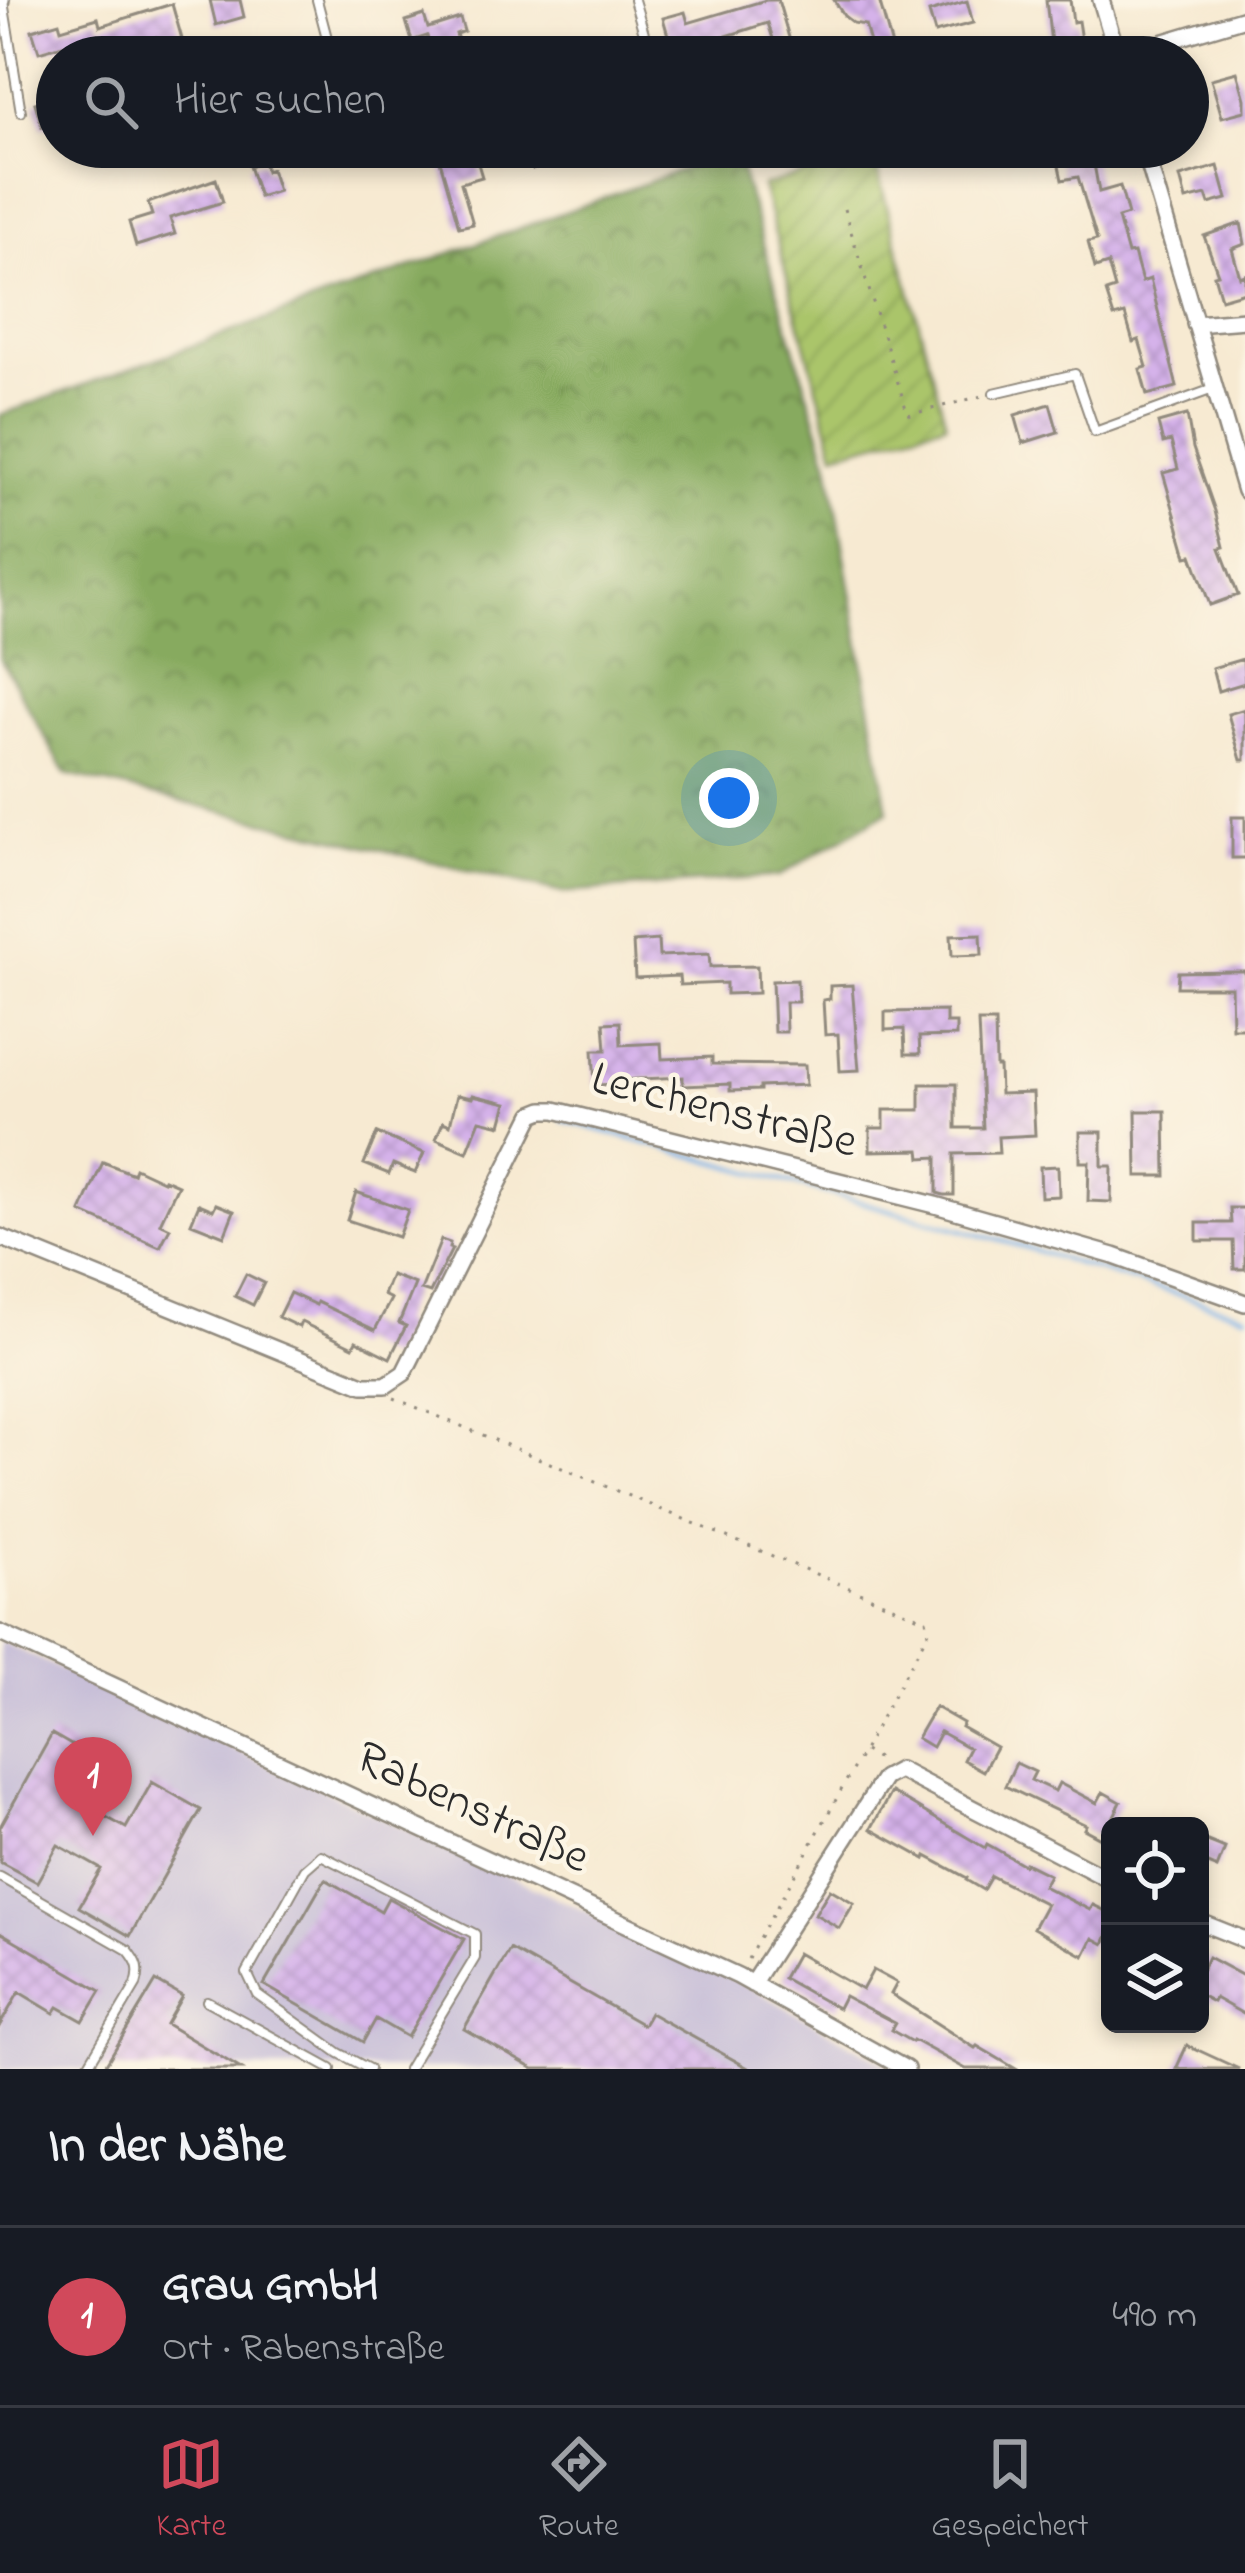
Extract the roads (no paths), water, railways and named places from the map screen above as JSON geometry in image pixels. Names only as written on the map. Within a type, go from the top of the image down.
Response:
[{"type":"street","points":[[1102,0],[1112,36]]},
{"type":"street","points":[[1185,36],[1245,18]]},
{"type":"street","points":[[1150,168],[1245,491]]},
{"type":"street","points":[[1195,324],[1245,320]]},
{"type":"street","name":"Lerchenstraße","points":[[0,1237],[363,1385],[386,1385],[404,1373],[533,1114],[555,1110],[935,1205],[1114,1256],[1245,1303]]},
{"type":"street","name":"Rabenstraße","points":[[0,1633],[745,1980],[905,2069]]},
{"type":"street","points":[[745,1980],[884,1778],[899,1770],[1101,1875]]},
{"type":"street","points":[[1208,1925],[1245,1940]]},
{"type":"lane","points":[[1,0],[21,112]]},
{"type":"lane","points":[[317,0],[326,36]]},
{"type":"lane","points":[[634,0],[645,36]]},
{"type":"lane","points":[[994,393],[1075,374],[1095,432],[1214,389]]},
{"type":"lane","points":[[369,2069],[257,1994],[248,1972],[305,1869],[321,1855],[475,1934],[475,1958],[407,2069]]},
{"type":"lane","points":[[0,1877],[128,1949],[136,1959],[140,1971],[136,1985],[86,2069]]},
{"type":"lane","points":[[207,2001],[331,2069]]},
{"type":"waterway","points":[[563,1120],[1027,1248],[1245,1315]]},
{"type":"place","name":"Grau GmbH","points":[[93,1836]]}]
